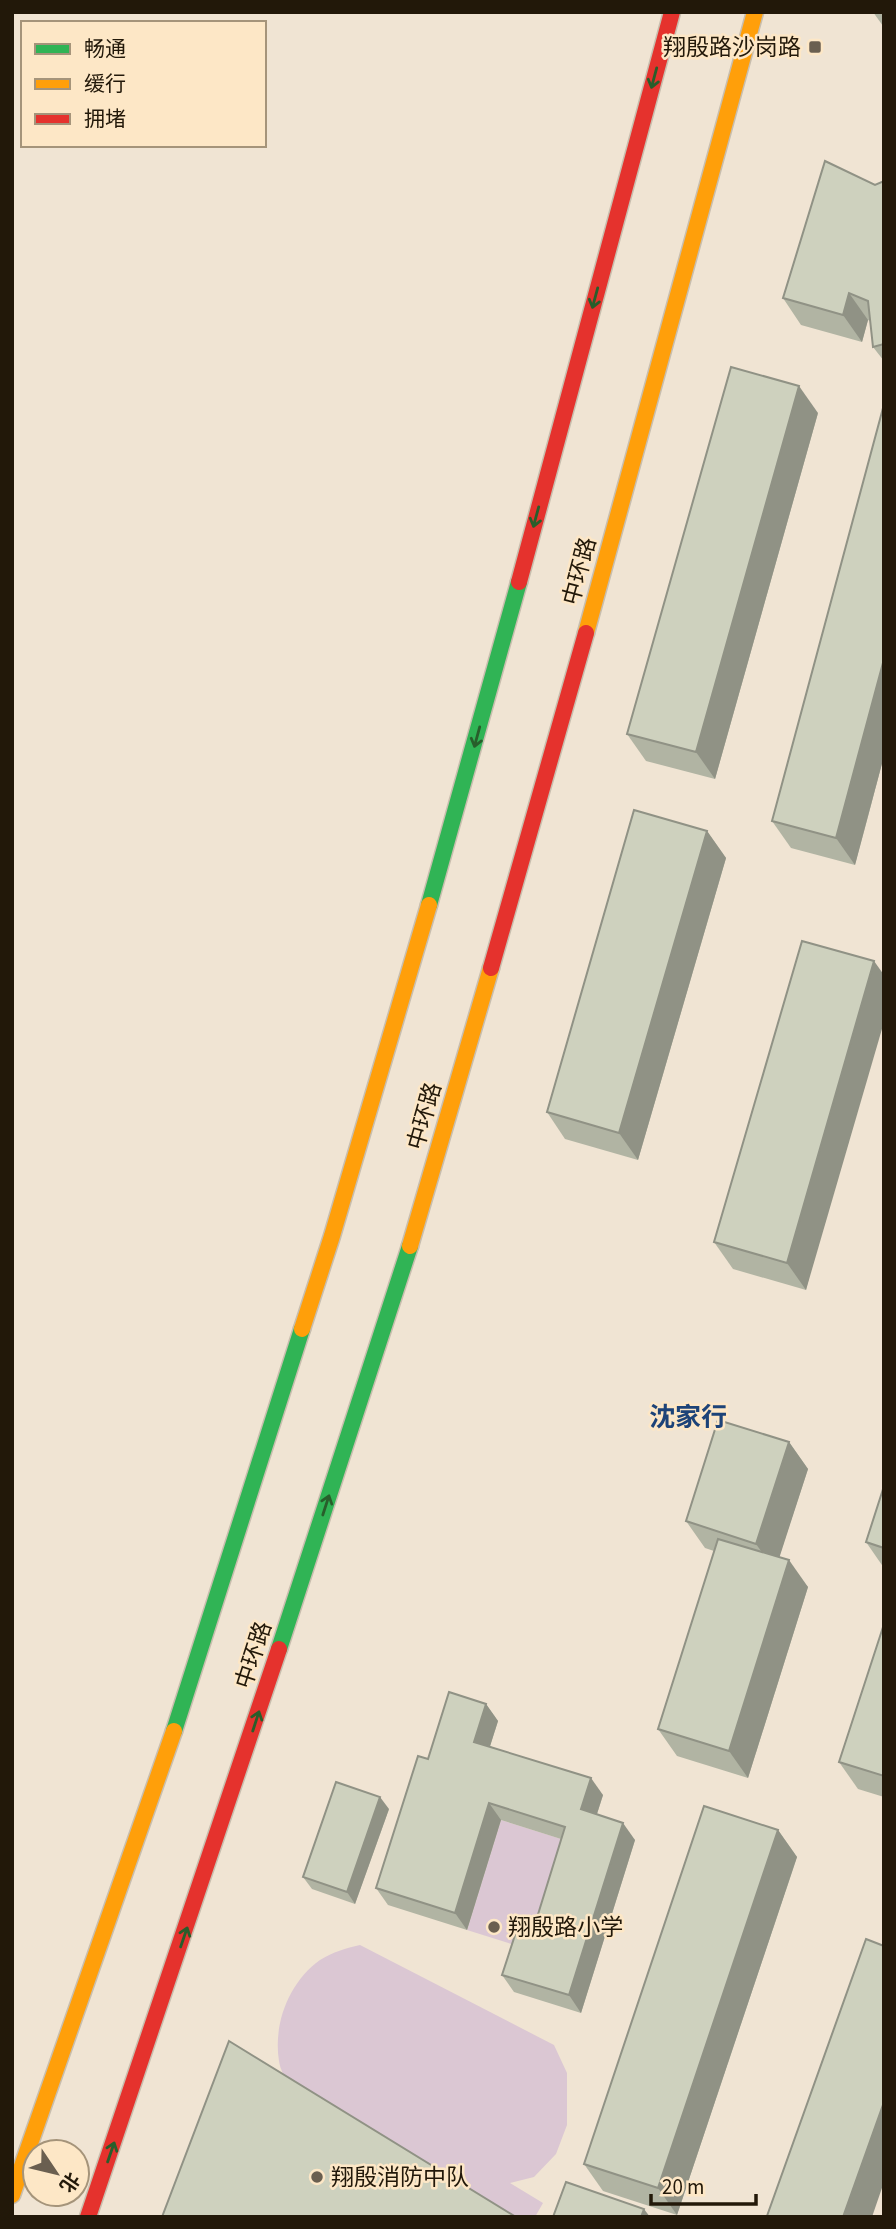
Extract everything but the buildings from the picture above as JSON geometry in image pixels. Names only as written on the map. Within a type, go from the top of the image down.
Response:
[{"type":"highway","points":[[12,2195],[173,1733],[332,1236],[468,770],[672,12]]},
{"type":"highway","name":"中环路","points":[[88,2217],[247,1749],[405,1263],[541,799],[755,12]]},
{"type":"shaded area","points":[[501,1820],[577,1844],[543,1954],[467,1930]]},
{"type":"shaded area","points":[[360,1945],[554,2045],[567,2073],[567,2125],[556,2154],[534,2177],[510,2183],[543,2203],[535,2217],[512,2217],[289,2086],[280,2067],[278,2047],[281,2019],[292,1992],[309,1969],[320,1960]]},
{"type":"traffic: fast","points":[[429,905],[519,582]]},
{"type":"traffic: fast","points":[[279,1649],[410,1246]]},
{"type":"traffic: fast","points":[[174,1731],[302,1329]]},
{"type":"traffic: slow","points":[[586,633],[755,12]]},
{"type":"traffic: slow","points":[[302,1329],[429,905]]},
{"type":"traffic: slow","points":[[410,1246],[491,968]]},
{"type":"traffic: slow","points":[[12,2195],[174,1731]]},
{"type":"traffic: jam","points":[[519,582],[672,12]]},
{"type":"traffic: jam","points":[[491,968],[586,633]]},
{"type":"traffic: jam","points":[[88,2217],[279,1649]]},
{"type":"place","name":"翔殷路沙岗路","points":[[815,47]]},
{"type":"place","name":"翔殷路小学","points":[[494,1927]]},
{"type":"place","name":"翔殷消防中队","points":[[317,2177]]},
{"type":"district","name":"沈家行","points":[[688,1417]]}]
